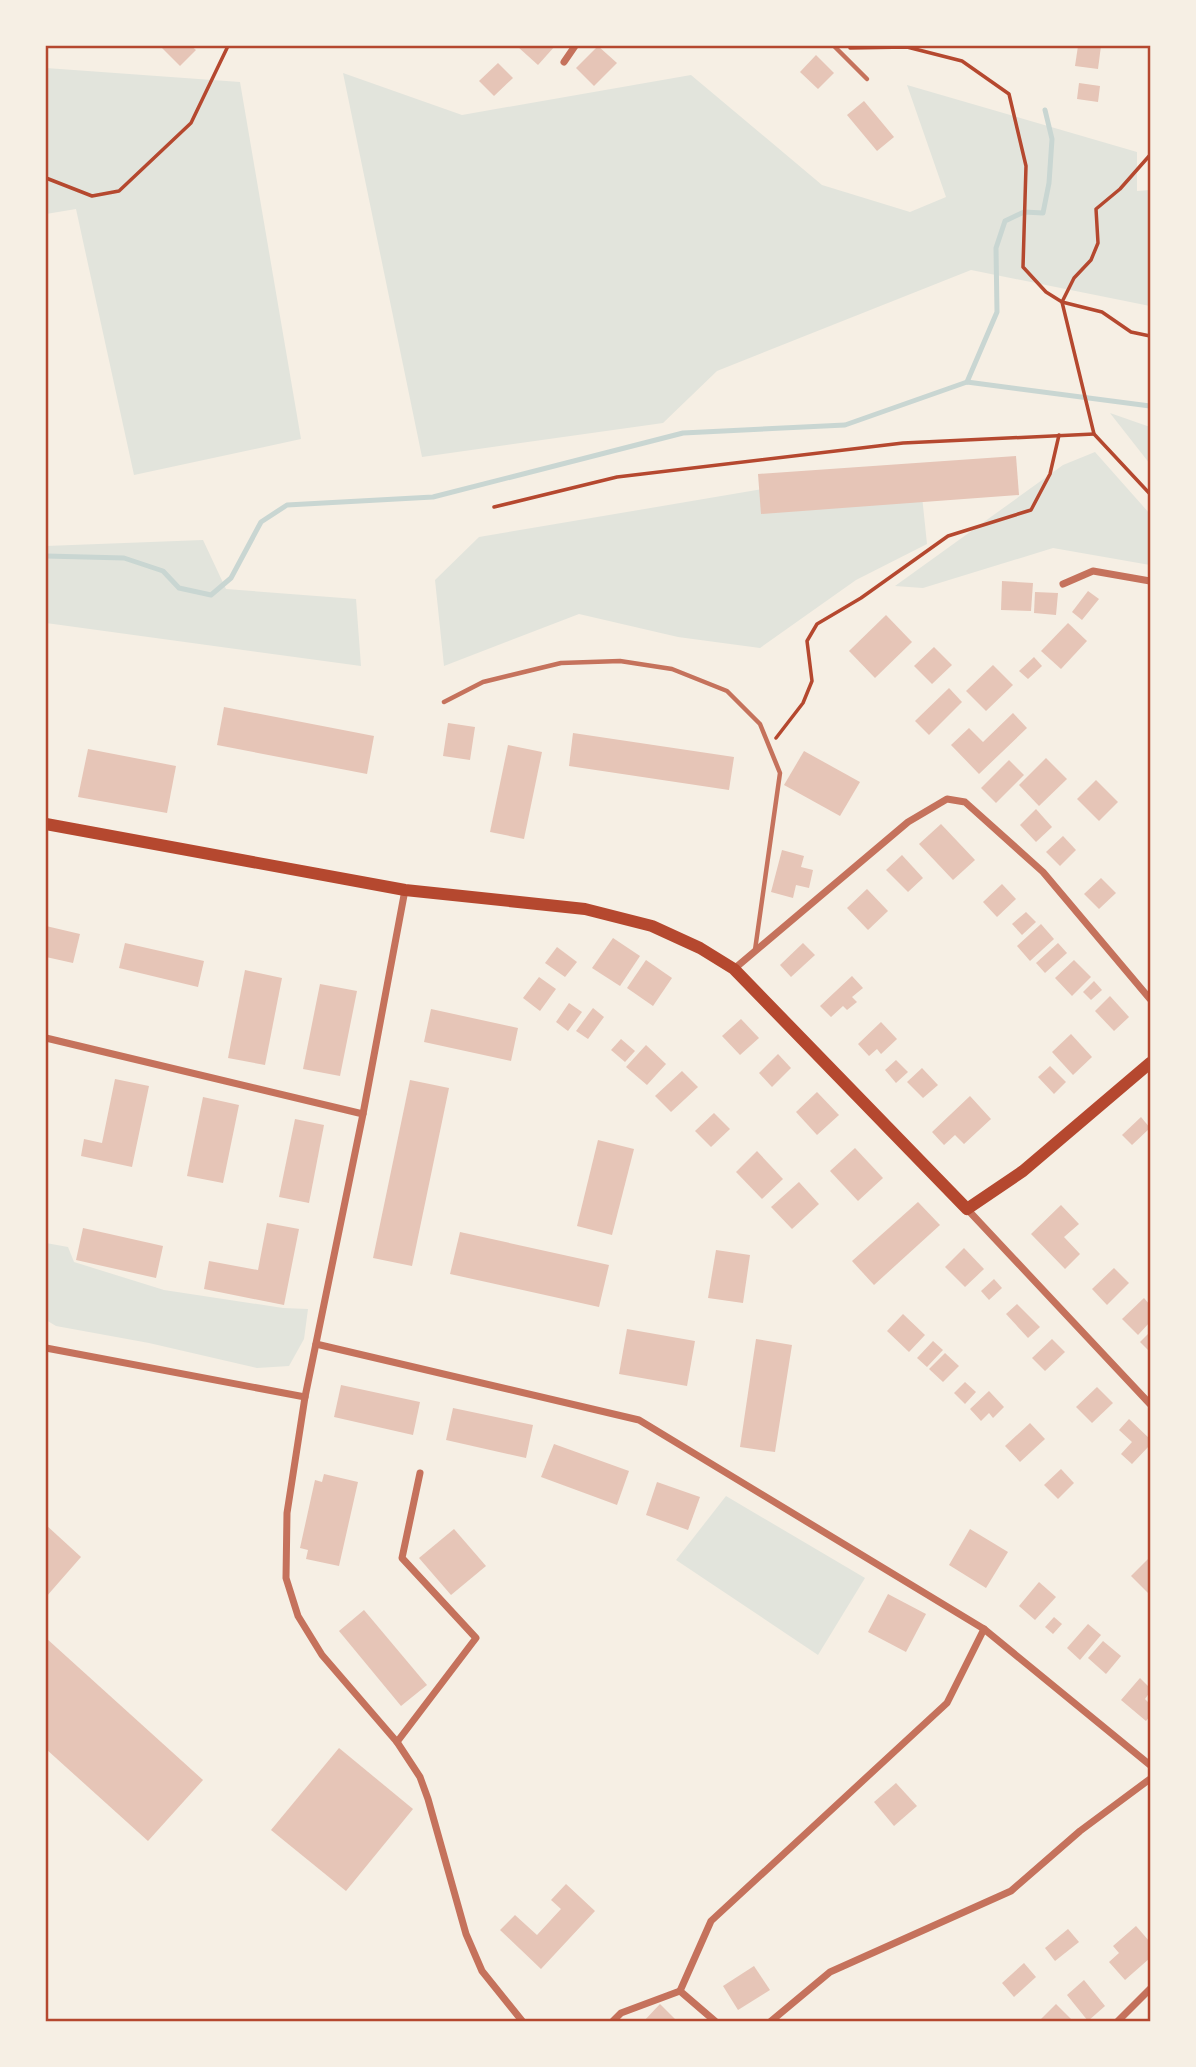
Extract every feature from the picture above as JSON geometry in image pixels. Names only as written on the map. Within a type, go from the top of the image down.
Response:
[{"type":"main road","points":[[46,824],[405,890],[585,909],[653,926],[700,948],[734,969],[967,1209],[1023,1171],[1150,1063]]},
{"type":"street","points":[[564,62],[575,46]]},
{"type":"street","points":[[1063,584],[1093,571],[1150,581]]},
{"type":"street","points":[[734,969],[908,822],[947,799],[965,802],[1043,872],[1150,999]]},
{"type":"street","points":[[405,890],[363,1114],[305,1397],[287,1513],[286,1578],[298,1616],[322,1655],[397,1742],[420,1777],[429,1799],[466,1934],[482,1971],[523,2021]]},
{"type":"street","points":[[46,1038],[363,1114]]},
{"type":"street","points":[[967,1209],[1150,1404]]},
{"type":"street","points":[[317,1344],[639,1420],[984,1629],[1150,1765]]},
{"type":"street","points":[[46,1348],[305,1397]]},
{"type":"street","points":[[397,1742],[477,1638],[402,1558],[420,1473]]},
{"type":"street","points":[[612,2021],[621,2013],[680,1991],[711,1921],[947,1703],[984,1629]]},
{"type":"street","points":[[770,2021],[830,1972],[1011,1891],[1080,1831],[1150,1779]]},
{"type":"street","points":[[1117,2021],[1150,1989]]},
{"type":"street","points":[[680,1991],[716,2021]]},
{"type":"lane","points":[[836,47],[867,79]]},
{"type":"lane","points":[[444,702],[483,682],[561,663],[620,661],[672,669],[727,691],[760,724],[780,773],[754,952]]},
{"type":"path","points":[[46,178],[93,196],[119,191],[191,122],[228,46]]},
{"type":"path","points":[[836,47],[907,47],[962,61],[1009,94],[1026,166],[1023,268],[1046,292],[1062,302],[1102,313],[1131,332],[1150,337]]},
{"type":"path","points":[[1150,155],[1120,189],[1096,209],[1098,243],[1091,260],[1074,278],[1062,302],[1094,434],[1150,494]]},
{"type":"path","points":[[495,507],[630,475],[903,443],[1094,434]]},
{"type":"path","points":[[769,746],[803,703],[812,681],[807,641],[817,624],[861,598],[948,536],[1031,510],[1050,474],[1059,435]]},
{"type":"shaded area","points":[[46,68],[240,82],[301,439],[134,475],[76,209],[46,214]]},
{"type":"shaded area","points":[[343,73],[462,115],[691,75],[822,185],[910,212],[946,197],[907,85],[1137,152],[1137,191],[1150,190],[1150,306],[971,270],[717,371],[663,423],[422,457]]},
{"type":"shaded area","points":[[1110,413],[1150,427],[1150,464]]},
{"type":"shaded area","points":[[1095,452],[1150,514],[1150,565],[1053,548],[923,588],[895,586],[1063,465]]},
{"type":"shaded area","points":[[834,477],[922,496],[927,544],[856,580],[760,648],[678,637],[579,614],[444,666],[435,580],[479,537]]},
{"type":"shaded area","points":[[203,540],[226,589],[356,599],[361,666],[46,623],[46,546]]},
{"type":"shaded area","points":[[46,1243],[68,1247],[74,1262],[164,1290],[283,1308],[308,1309],[304,1339],[289,1366],[257,1368],[149,1343],[56,1326],[46,1320]]},
{"type":"shaded area","points":[[726,1496],[865,1578],[818,1655],[676,1560]]},
{"type":"building","points":[[160,46],[191,46],[196,50],[180,66]]},
{"type":"building","points":[[555,46],[538,65],[518,47]]},
{"type":"building","points":[[598,46],[617,63],[594,86],[576,68]]},
{"type":"building","points":[[1078,46],[1101,46],[1098,69],[1075,66]]},
{"type":"building","points":[[816,55],[834,73],[818,89],[800,72]]},
{"type":"building","points":[[498,63],[513,78],[494,96],[479,81]]},
{"type":"building","points":[[1079,83],[1100,86],[1098,102],[1077,99]]},
{"type":"building","points":[[864,101],[894,137],[877,151],[847,115]]},
{"type":"building","points":[[1016,456],[1019,495],[761,514],[758,474]]},
{"type":"building","points":[[1002,581],[1033,583],[1031,611],[1001,610]]},
{"type":"building","points":[[1088,591],[1099,599],[1082,620],[1072,612]]},
{"type":"building","points":[[1035,592],[1058,593],[1056,615],[1034,613]]},
{"type":"building","points":[[886,615],[912,642],[875,678],[849,651]]},
{"type":"building","points":[[1068,623],[1087,641],[1061,669],[1041,651]]},
{"type":"building","points":[[934,647],[952,665],[932,684],[914,666]]},
{"type":"building","points":[[1034,657],[1042,666],[1028,679],[1019,671]]},
{"type":"building","points":[[993,665],[1013,685],[986,711],[966,691]]},
{"type":"building","points":[[949,688],[962,702],[929,735],[915,721]]},
{"type":"building","points":[[224,707],[374,736],[367,774],[217,745]]},
{"type":"building","points":[[1013,713],[1027,728],[979,774],[951,745],[969,728],[983,742]]},
{"type":"building","points":[[448,723],[475,727],[470,760],[443,756]]},
{"type":"building","points":[[573,733],[734,757],[729,790],[569,766]]},
{"type":"building","points":[[508,745],[542,752],[524,839],[490,832]]},
{"type":"building","points":[[88,749],[176,766],[167,813],[78,797]]},
{"type":"building","points":[[804,751],[860,782],[840,816],[784,785]]},
{"type":"building","points":[[1046,758],[1067,779],[1039,806],[1019,785]]},
{"type":"building","points":[[1009,760],[1024,775],[996,803],[981,788]]},
{"type":"building","points":[[1096,780],[1118,802],[1099,821],[1077,799]]},
{"type":"building","points":[[1036,809],[1052,827],[1036,842],[1020,825]]},
{"type":"building","points":[[941,824],[975,860],[953,880],[919,844]]},
{"type":"building","points":[[1063,836],[1076,850],[1060,866],[1046,852]]},
{"type":"building","points":[[782,850],[804,856],[801,867],[813,870],[809,888],[796,885],[793,898],[771,892]]},
{"type":"building","points":[[902,855],[923,878],[908,892],[886,870]]},
{"type":"building","points":[[1101,878],[1116,893],[1099,909],[1084,894]]},
{"type":"building","points":[[1002,884],[1016,899],[997,917],[983,902]]},
{"type":"building","points":[[867,889],[888,911],[868,930],[847,908]]},
{"type":"building","points":[[1026,912],[1036,922],[1022,935],[1012,924]]},
{"type":"building","points":[[1041,924],[1054,939],[1030,961],[1017,946]]},
{"type":"building","points":[[46,926],[80,934],[73,963],[46,957]]},
{"type":"building","points":[[613,938],[640,956],[620,986],[592,968]]},
{"type":"building","points":[[125,943],[204,961],[198,987],[119,968]]},
{"type":"building","points":[[803,943],[815,955],[791,977],[780,965]]},
{"type":"building","points":[[1058,943],[1067,953],[1045,973],[1036,963]]},
{"type":"building","points":[[557,947],[577,962],[565,977],[545,963]]},
{"type":"building","points":[[646,960],[672,978],[653,1006],[627,988]]},
{"type":"building","points":[[1074,960],[1091,977],[1072,996],[1055,978]]},
{"type":"building","points":[[245,970],[282,978],[265,1065],[228,1058]]},
{"type":"building","points":[[852,976],[863,988],[852,997],[857,1002],[847,1010],[843,1006],[831,1017],[820,1006]]},
{"type":"building","points":[[539,977],[556,989],[540,1011],[523,998]]},
{"type":"building","points":[[1094,981],[1102,990],[1091,1000],[1083,992]]},
{"type":"building","points":[[320,984],[357,991],[340,1076],[303,1069]]},
{"type":"building","points":[[1110,996],[1129,1017],[1114,1031],[1095,1011]]},
{"type":"building","points":[[569,1003],[582,1012],[568,1031],[556,1022]]},
{"type":"building","points":[[593,1008],[604,1017],[588,1039],[576,1031]]},
{"type":"building","points":[[431,1009],[518,1028],[511,1061],[424,1042]]},
{"type":"building","points":[[741,1019],[759,1038],[740,1055],[722,1036]]},
{"type":"building","points":[[881,1022],[897,1039],[881,1054],[877,1049],[869,1056],[858,1044]]},
{"type":"building","points":[[1071,1034],[1092,1057],[1073,1075],[1052,1052]]},
{"type":"building","points":[[621,1039],[635,1051],[625,1062],[611,1050]]},
{"type":"building","points":[[646,1045],[666,1064],[647,1085],[626,1067]]},
{"type":"building","points":[[778,1054],[791,1068],[772,1087],[759,1073]]},
{"type":"building","points":[[896,1060],[908,1072],[896,1083],[885,1070]]},
{"type":"building","points":[[1050,1066],[1066,1082],[1054,1094],[1038,1077]]},
{"type":"building","points":[[922,1068],[938,1085],[923,1098],[907,1082]]},
{"type":"building","points":[[682,1071],[698,1087],[671,1112],[655,1096]]},
{"type":"building","points":[[115,1079],[149,1086],[132,1167],[81,1156],[84,1139],[102,1143]]},
{"type":"building","points":[[410,1080],[449,1088],[412,1266],[373,1258]]},
{"type":"building","points":[[817,1092],[839,1115],[817,1135],[796,1112]]},
{"type":"building","points":[[970,1096],[991,1119],[964,1144],[955,1135],[944,1145],[932,1132]]},
{"type":"building","points":[[203,1097],[239,1105],[223,1183],[187,1176]]},
{"type":"building","points":[[714,1113],[730,1129],[711,1147],[695,1131]]},
{"type":"building","points":[[1141,1117],[1150,1128],[1132,1145],[1122,1135]]},
{"type":"building","points":[[295,1119],[324,1125],[309,1203],[279,1197]]},
{"type":"building","points":[[598,1140],[634,1149],[612,1235],[577,1226]]},
{"type":"building","points":[[855,1148],[883,1178],[858,1201],[830,1171]]},
{"type":"building","points":[[757,1151],[783,1179],[762,1199],[736,1172]]},
{"type":"building","points":[[799,1182],[819,1204],[792,1229],[771,1207]]},
{"type":"building","points":[[918,1202],[940,1225],[874,1285],[852,1261]]},
{"type":"building","points":[[1061,1205],[1079,1224],[1064,1237],[1080,1254],[1065,1269],[1031,1234]]},
{"type":"building","points":[[267,1223],[299,1229],[284,1305],[204,1289],[209,1261],[258,1270]]},
{"type":"building","points":[[83,1228],[163,1246],[156,1278],[76,1260]]},
{"type":"building","points":[[460,1232],[609,1265],[599,1307],[450,1274]]},
{"type":"building","points":[[964,1248],[984,1269],[965,1287],[945,1267]]},
{"type":"building","points":[[716,1250],[750,1255],[743,1303],[708,1298]]},
{"type":"building","points":[[1114,1268],[1129,1283],[1107,1305],[1092,1289]]},
{"type":"building","points":[[994,1279],[1002,1288],[989,1300],[981,1291]]},
{"type":"building","points":[[1144,1298],[1150,1305],[1150,1322],[1138,1335],[1122,1319]]},
{"type":"building","points":[[1017,1304],[1040,1327],[1028,1338],[1006,1314]]},
{"type":"building","points":[[903,1314],[925,1335],[909,1352],[887,1331]]},
{"type":"building","points":[[627,1329],[695,1341],[687,1386],[619,1374]]},
{"type":"building","points":[[1150,1332],[1150,1352],[1140,1342]]},
{"type":"building","points":[[756,1339],[792,1345],[775,1452],[740,1447]]},
{"type":"building","points":[[1052,1339],[1065,1352],[1045,1371],[1032,1358]]},
{"type":"building","points":[[933,1341],[943,1350],[927,1367],[917,1358]]},
{"type":"building","points":[[945,1353],[959,1366],[943,1382],[929,1369]]},
{"type":"building","points":[[965,1382],[976,1392],[965,1404],[954,1393]]},
{"type":"building","points":[[341,1385],[420,1402],[413,1435],[334,1417]]},
{"type":"building","points":[[1097,1387],[1113,1403],[1092,1423],[1076,1407]]},
{"type":"building","points":[[989,1391],[1004,1407],[993,1418],[989,1413],[981,1421],[970,1409]]},
{"type":"building","points":[[453,1408],[533,1425],[526,1458],[446,1440]]},
{"type":"building","points":[[1129,1419],[1150,1439],[1150,1445],[1132,1464],[1121,1454],[1132,1442],[1119,1430]]},
{"type":"building","points":[[1030,1423],[1045,1439],[1020,1462],[1005,1446]]},
{"type":"building","points":[[554,1444],[629,1471],[617,1505],[541,1477]]},
{"type":"building","points":[[1061,1469],[1074,1483],[1058,1499],[1044,1485]]},
{"type":"building","points":[[324,1474],[358,1482],[339,1566],[306,1559],[308,1550],[300,1548],[315,1480],[322,1482]]},
{"type":"building","points":[[657,1482],[700,1497],[688,1530],[646,1515]]},
{"type":"building","points":[[46,1525],[81,1557],[46,1597]]},
{"type":"building","points":[[454,1529],[486,1566],[451,1595],[419,1558]]},
{"type":"building","points":[[970,1529],[1008,1552],[986,1588],[949,1565]]},
{"type":"building","points":[[1150,1557],[1150,1595],[1131,1576]]},
{"type":"building","points":[[1039,1582],[1056,1597],[1035,1620],[1019,1606]]},
{"type":"building","points":[[888,1594],[926,1614],[906,1652],[868,1632]]},
{"type":"building","points":[[364,1610],[427,1685],[401,1706],[339,1631]]},
{"type":"building","points":[[1054,1617],[1062,1624],[1053,1634],[1045,1627]]},
{"type":"building","points":[[1088,1624],[1101,1635],[1080,1660],[1067,1648]]},
{"type":"building","points":[[46,1638],[203,1780],[148,1841],[46,1749]]},
{"type":"building","points":[[1103,1641],[1121,1656],[1106,1674],[1088,1658]]},
{"type":"building","points":[[1140,1678],[1150,1688],[1145,1699],[1150,1704],[1150,1716],[1146,1721],[1121,1700]]},
{"type":"building","points":[[339,1748],[413,1809],[346,1891],[271,1830]]},
{"type":"building","points":[[896,1783],[917,1806],[894,1826],[874,1802]]},
{"type":"building","points":[[566,1884],[595,1911],[541,1969],[500,1930],[515,1915],[537,1935],[561,1909],[551,1900]]},
{"type":"building","points":[[1136,1926],[1150,1942],[1150,1958],[1125,1980],[1109,1962],[1119,1953],[1113,1946]]},
{"type":"building","points":[[1068,1929],[1079,1942],[1055,1961],[1045,1948]]},
{"type":"building","points":[[1024,1963],[1036,1977],[1014,1997],[1002,1983]]},
{"type":"building","points":[[754,1966],[770,1990],[738,2010],[723,1986]]},
{"type":"building","points":[[1084,1980],[1105,2006],[1088,2021],[1067,1995]]},
{"type":"building","points":[[660,2004],[678,2022],[643,2022]]},
{"type":"building","points":[[1056,2004],[1074,2022],[1043,2022],[1041,2019]]},
{"type":"waterway","points":[[967,382],[997,312],[996,248],[1005,221],[1024,212],[1043,213],[1049,183],[1052,139],[1045,110]]},
{"type":"waterway","points":[[46,556],[124,558],[163,571],[179,588],[211,595],[231,578],[261,522],[287,505],[433,497],[683,433],[845,425],[967,382],[1150,406]]}]
